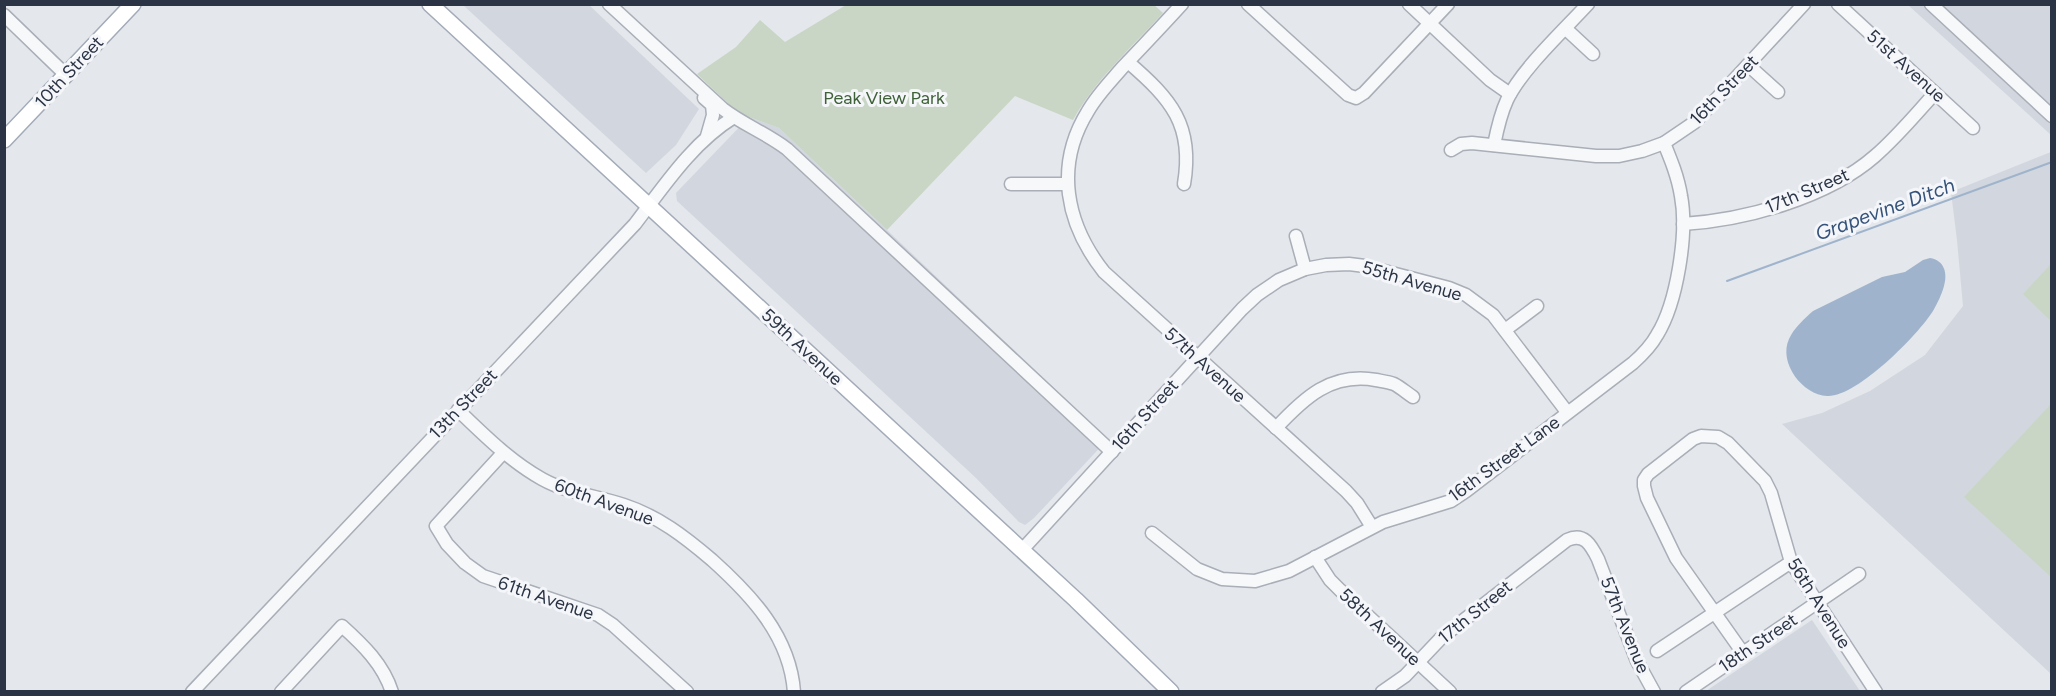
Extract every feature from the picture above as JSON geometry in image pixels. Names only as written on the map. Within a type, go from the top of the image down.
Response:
[{"type":"main road","name":"10th Street","points":[[4,140],[133,4]]},
{"type":"main road","name":"59th Avenue","points":[[430,4],[1022,550],[1171,692]]},
{"type":"street","points":[[609,4],[734,117],[771,136],[787,149],[1112,452]]},
{"type":"street","name":"57th Avenue","points":[[1182,4],[1096,97],[1081,123],[1072,150],[1067,184],[1075,223],[1093,258],[1113,280],[1346,491],[1357,503],[1372,527]]},
{"type":"street","points":[[1248,4],[1348,95],[1356,98],[1364,93],[1448,4]]},
{"type":"street","points":[[1409,4],[1490,80],[1510,94]]},
{"type":"street","points":[[1494,145],[1498,122],[1520,78],[1588,4]]},
{"type":"street","name":"16th Street","points":[[1451,150],[1461,144],[1473,143],[1596,156],[1619,156],[1664,143],[1695,122],[1804,4]]},
{"type":"street","name":"51st Avenue","points":[[1838,4],[1973,128]]},
{"type":"street","points":[[1931,4],[2052,116]]},
{"type":"street","points":[[4,15],[66,75]]},
{"type":"street","points":[[1566,29],[1593,54]]},
{"type":"street","points":[[1128,62],[1161,91],[1173,107],[1182,125],[1187,144],[1188,164],[1184,184]]},
{"type":"street","points":[[1748,65],[1778,93]]},
{"type":"street","points":[[687,76],[690,84],[712,105],[713,115],[706,139]]},
{"type":"street","name":"17th Street","points":[[1683,224],[1748,215],[1830,186],[1875,157],[1935,93]]},
{"type":"street","name":"13th Street","points":[[192,692],[635,224],[665,183],[706,139],[719,126],[734,117]]},
{"type":"street","name":"16th Street Lane","points":[[1152,533],[1197,569],[1208,574],[1234,581],[1265,579],[1289,571],[1372,527],[1450,501],[1466,491],[1633,363],[1648,349],[1658,334],[1668,310],[1678,271],[1682,251],[1683,224],[1675,169],[1664,143]]},
{"type":"street","points":[[1011,184],[1067,184]]},
{"type":"street","points":[[1296,236],[1305,269]]},
{"type":"street","name":"55th Avenue","points":[[1305,269],[1326,265],[1365,266],[1449,288],[1466,295],[1493,315],[1568,412]]},
{"type":"street","name":"16th Street","points":[[1022,550],[1257,295],[1279,280],[1305,269]]},
{"type":"street","points":[[1505,330],[1537,306]]},
{"type":"street","points":[[1276,428],[1309,395],[1343,381],[1366,378],[1393,384],[1413,397]]},
{"type":"street","name":"60th Avenue","points":[[458,410],[503,453],[543,480],[580,494],[624,505],[654,518],[683,535],[741,586],[759,608],[773,628],[784,654],[793,678],[794,692]]},
{"type":"street","name":"56th Avenue","points":[[1715,612],[1676,558],[1647,498],[1644,486],[1646,477],[1693,439],[1701,436],[1718,437],[1728,443],[1765,481],[1791,562],[1876,692]]},
{"type":"street","name":"61th Avenue","points":[[503,453],[436,526],[447,544],[465,563],[483,576],[598,615],[613,625],[687,692]]},
{"type":"street","name":"57th Avenue","points":[[1573,537],[1580,536],[1595,553],[1636,661],[1654,692]]},
{"type":"street","name":"17th Street","points":[[1382,692],[1405,676],[1442,637],[1573,537]]},
{"type":"street","name":"58th Avenue","points":[[1316,557],[1330,580],[1450,692]]},
{"type":"street","points":[[1657,651],[1791,562]]},
{"type":"street","name":"18th Street","points":[[1686,692],[1859,574]]},
{"type":"street","points":[[1715,612],[1743,653]]},
{"type":"street","points":[[281,692],[342,626],[363,645],[379,665],[392,692]]},
{"type":"shaded area","points":[[463,5],[589,5],[699,109],[676,145],[646,173]]},
{"type":"shaded area","points":[[1908,5],[2051,5],[2051,135]]},
{"type":"shaded area","points":[[749,117],[779,128],[1108,439],[1025,525],[1019,522],[976,478],[677,201],[676,193]]},
{"type":"shaded area","points":[[2051,152],[2051,674],[1782,424],[1822,413],[1870,391],[1925,355],[1963,306],[1951,192]]},
{"type":"shaded area","points":[[1812,620],[1860,691],[1706,691]]},
{"type":"green space","name":"Peak View Park","points":[[1153,4],[1163,13],[1103,77],[1073,120],[1015,96],[887,230],[779,128],[738,113],[697,74],[736,47],[760,20],[785,42],[846,5]]},
{"type":"green space","points":[[2051,264],[2051,321],[2023,294]]},
{"type":"green space","points":[[2051,404],[2051,577],[1964,497]]},
{"type":"water","points":[[1930,258],[1939,261],[1944,268],[1943,289],[1933,311],[1901,349],[1854,387],[1839,394],[1827,396],[1818,394],[1802,384],[1790,367],[1786,348],[1791,335],[1803,320],[1813,311],[1882,277],[1905,272]]},
{"type":"waterway","name":"Grapevine Ditch","points":[[1727,281],[2052,162]]}]
